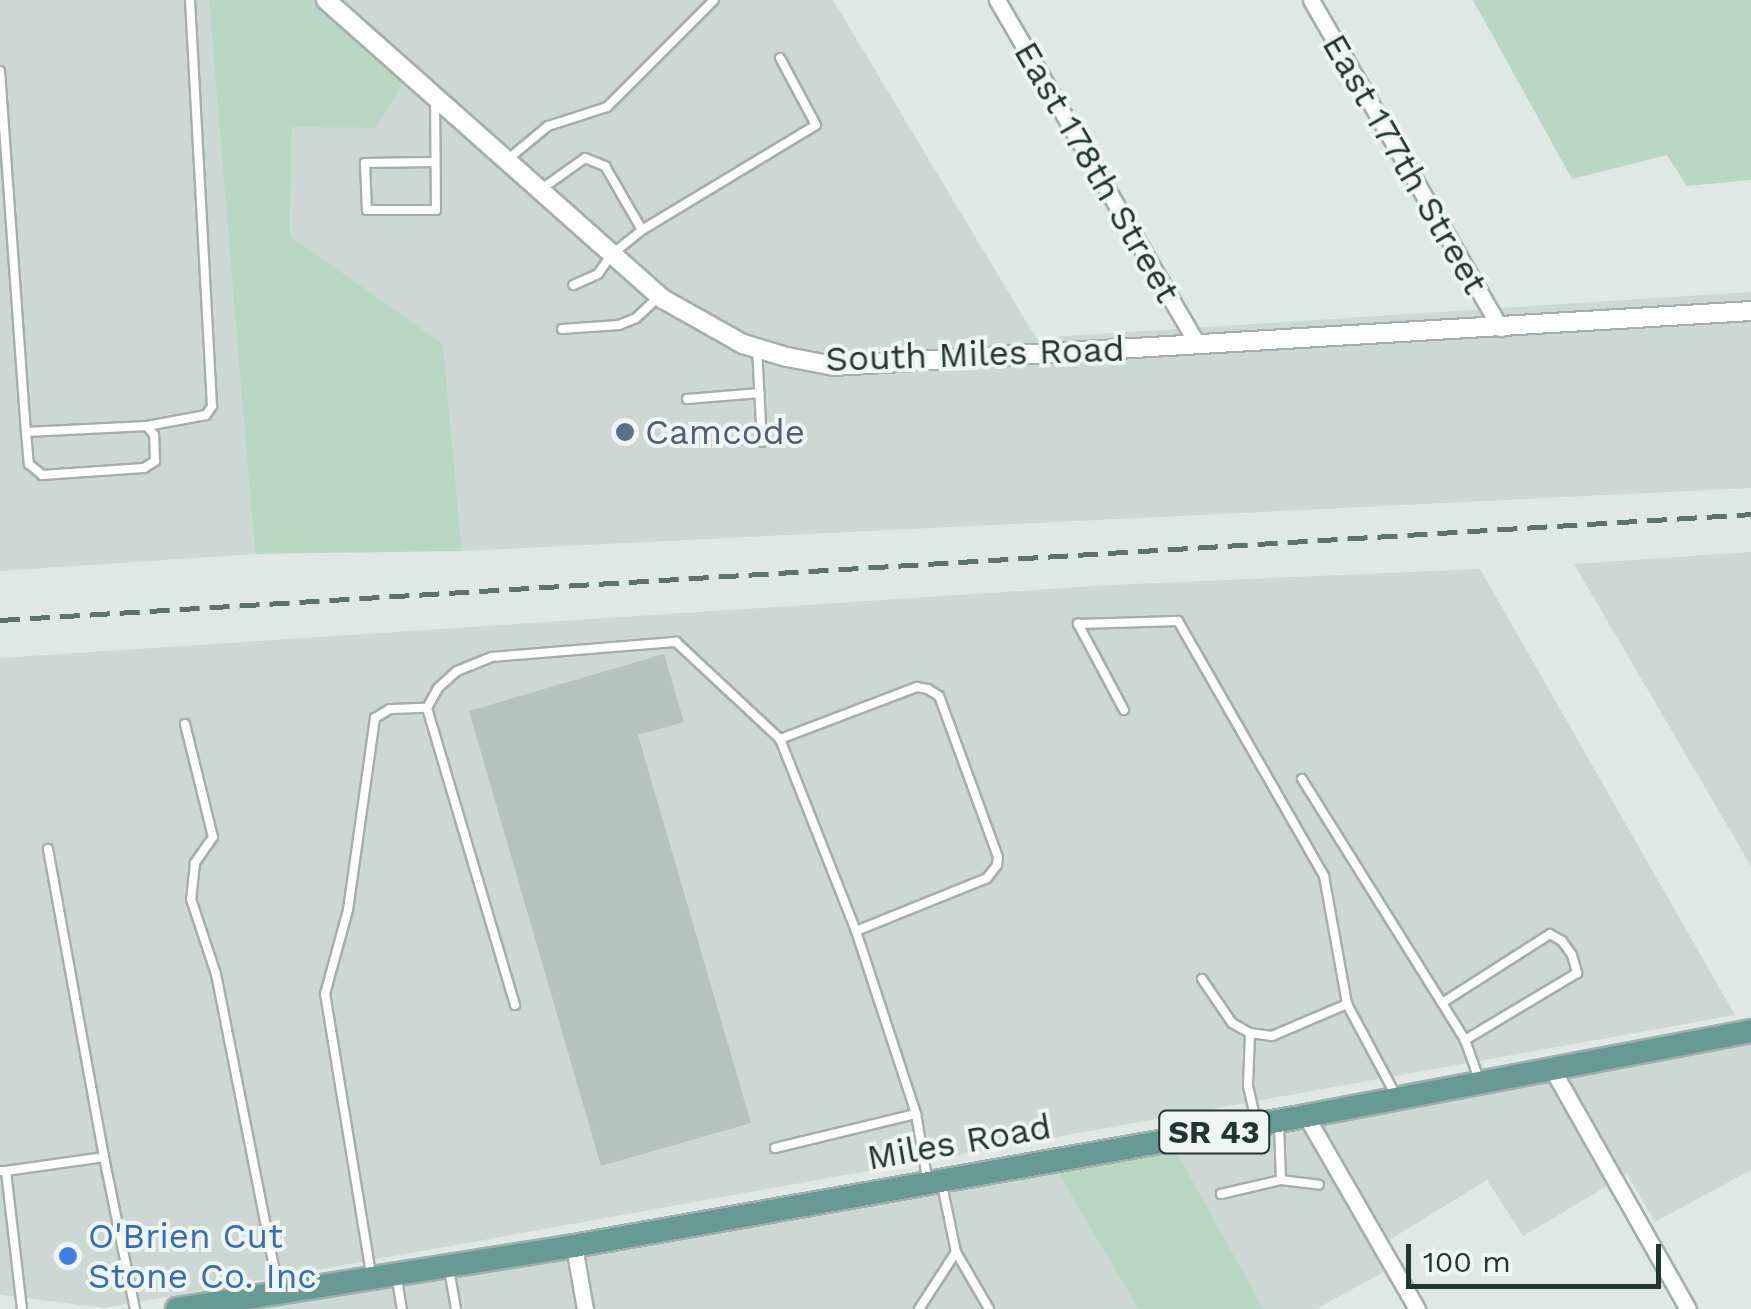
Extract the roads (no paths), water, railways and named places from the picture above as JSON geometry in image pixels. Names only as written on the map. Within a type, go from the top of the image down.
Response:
[{"type":"main road","name":"Miles Road","points":[[178,1309],[256,1303],[279,1293],[574,1246],[1306,1116],[1751,1030]]},
{"type":"street","name":"South Miles Road","points":[[326,0],[660,296],[698,322],[757,348],[834,366],[1751,311]]},
{"type":"street","name":"East 178th Street","points":[[997,0],[1197,344]]},
{"type":"street","name":"East 177th Street","points":[[1310,0],[1500,328]]},
{"type":"street","points":[[1551,1067],[1688,1309]]},
{"type":"street","points":[[1306,1116],[1417,1309]]},
{"type":"street","points":[[574,1246],[585,1309]]},
{"type":"lane","points":[[26,432],[146,426],[206,415],[212,406],[190,0]]},
{"type":"lane","points":[[507,160],[548,126],[607,108],[714,0]]},
{"type":"lane","points":[[573,285],[598,274],[612,254],[642,230],[816,125],[780,58]]},
{"type":"lane","points":[[0,72],[29,464],[42,475],[144,468],[154,461],[154,434],[146,426]]},
{"type":"lane","points":[[434,162],[366,163],[367,210],[436,210],[435,97]]},
{"type":"lane","points":[[540,190],[586,158],[604,166],[642,230]]},
{"type":"lane","points":[[562,329],[620,325],[636,318],[660,296]]},
{"type":"lane","points":[[757,348],[762,442]]},
{"type":"lane","points":[[687,399],[760,393]]},
{"type":"lane","points":[[1124,710],[1078,624],[1178,622],[1324,876],[1346,1004],[1397,1098]]},
{"type":"lane","points":[[515,1005],[427,708],[438,688],[457,671],[492,657],[676,642],[780,739],[856,931],[956,1252],[989,1309]]},
{"type":"lane","points":[[780,739],[916,687],[939,696],[998,857],[996,865],[988,878],[856,931]]},
{"type":"lane","points":[[372,1278],[324,994],[348,910],[374,718],[390,709],[427,708]]},
{"type":"lane","points":[[186,724],[213,838],[195,863],[191,899],[216,974],[279,1293]]},
{"type":"lane","points":[[1302,779],[1465,1040],[1480,1082]]},
{"type":"lane","points":[[48,848],[135,1309]]},
{"type":"lane","points":[[1442,1003],[1550,934],[1562,941],[1572,955],[1577,972],[1465,1040]]},
{"type":"lane","points":[[1202,979],[1232,1023],[1272,1036],[1346,1004]]},
{"type":"lane","points":[[1250,1032],[1248,1086],[1268,1122],[1281,1180]]},
{"type":"lane","points":[[775,1148],[916,1114]]},
{"type":"lane","points":[[22,1309],[3,1171],[104,1157]]},
{"type":"lane","points":[[1221,1194],[1281,1180],[1319,1185]]},
{"type":"lane","points":[[920,1309],[956,1252]]},
{"type":"lane","points":[[448,1266],[456,1309]]},
{"type":"lane","points":[[396,1274],[402,1309]]},
{"type":"railway","points":[[0,620],[1751,514]]},
{"type":"place","name":"Camcode","points":[[625,432]]},
{"type":"place","name":"O'Brien Cut Stone Co. Inc","points":[[68,1256]]}]
